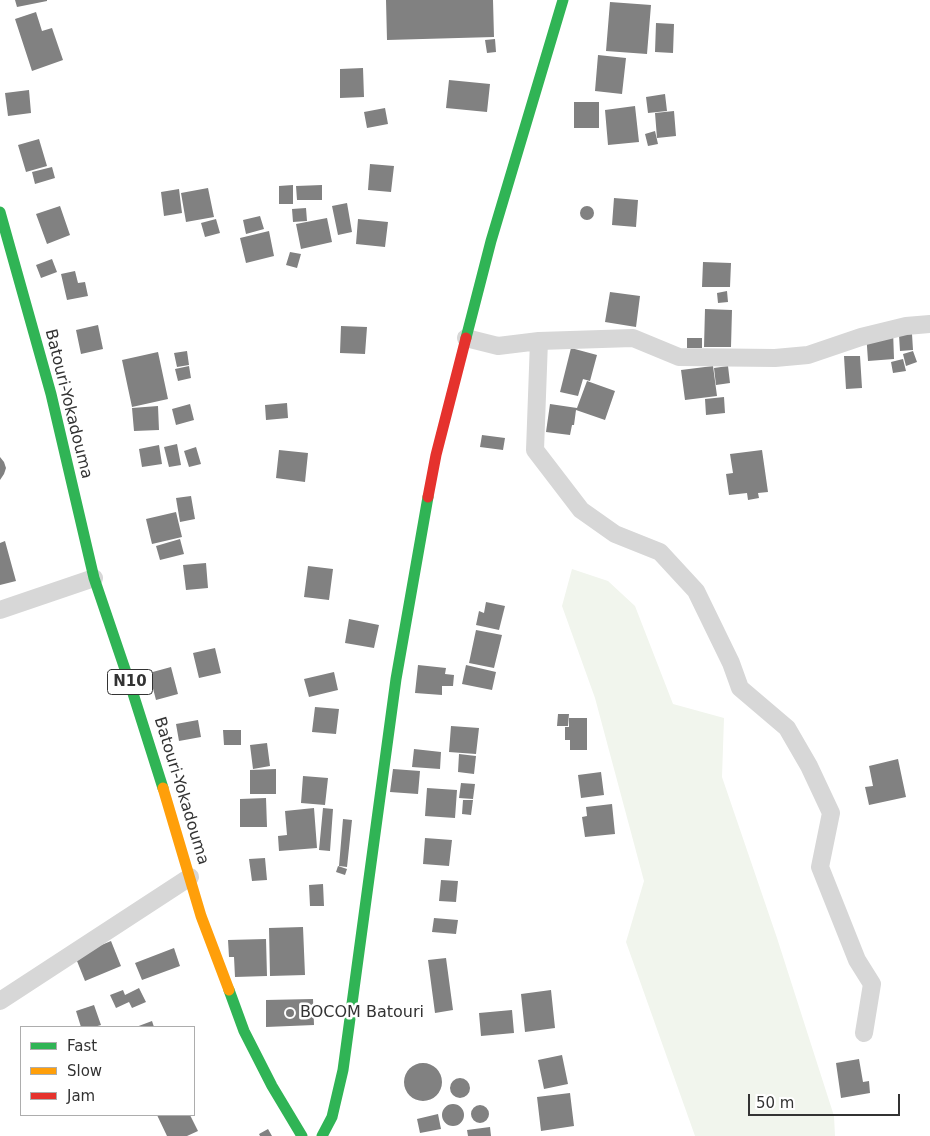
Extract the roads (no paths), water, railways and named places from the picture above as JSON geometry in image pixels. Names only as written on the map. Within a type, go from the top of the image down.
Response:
[{"type":"main road","points":[[322,1136],[332,1117],[343,1070],[396,679],[436,455],[490,241],[563,0]]},
{"type":"main road","name":"Batouri-Yokadouma","points":[[0,212],[51,394],[94,578],[133,693],[201,916],[244,1031],[272,1086],[302,1136]]},
{"type":"street","points":[[466,338],[498,346],[539,341],[632,338],[678,357],[775,358],[808,355],[861,337],[906,326],[930,324]]},
{"type":"street","points":[[539,341],[535,450],[581,510],[615,534],[660,552],[696,591],[731,663],[740,688],[787,728],[809,766],[831,813],[820,867],[857,960],[872,984],[864,1033]]},
{"type":"street","points":[[0,610],[94,578]]},
{"type":"street","points":[[0,1001],[190,877]]},
{"type":"place","name":"BOCOM Batouri","points":[[290,1013]]}]
